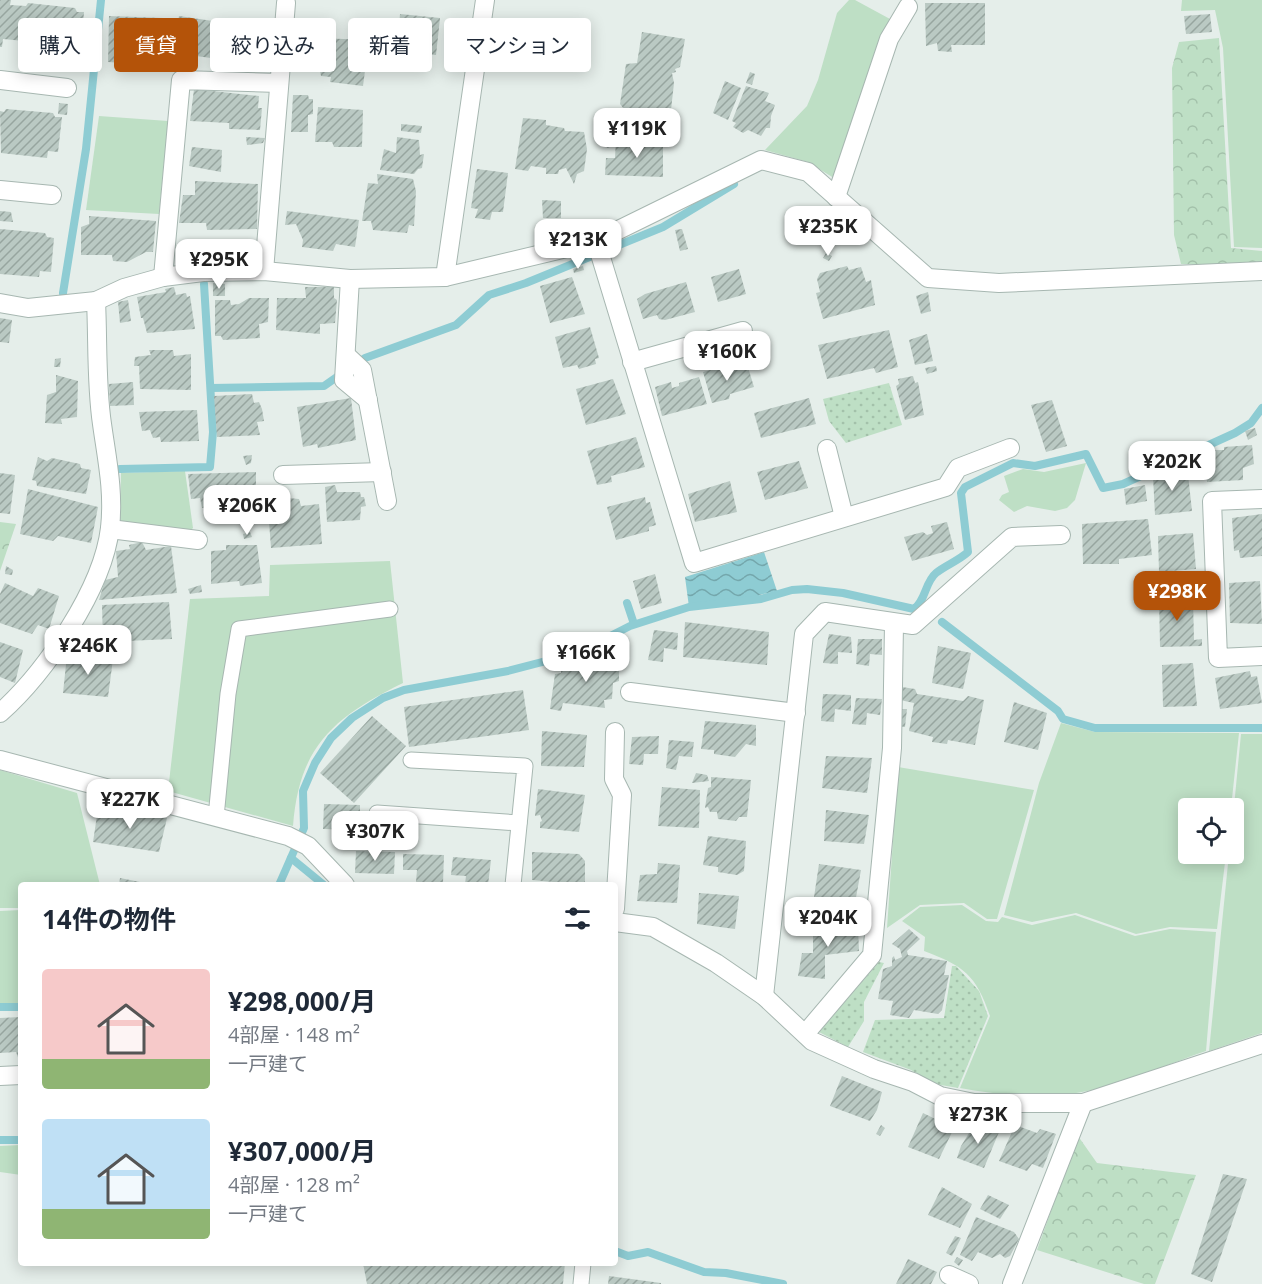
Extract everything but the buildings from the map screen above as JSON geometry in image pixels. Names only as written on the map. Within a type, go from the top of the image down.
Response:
[{"type":"street","points":[[445,277],[485,0]]},
{"type":"street","points":[[264,271],[286,3]]},
{"type":"street","points":[[837,197],[889,39],[908,7]]},
{"type":"street","points":[[0,80],[68,88]]},
{"type":"street","points":[[163,277],[181,80],[279,83]]},
{"type":"street","points":[[0,303],[28,308],[96,301],[124,288],[163,277],[203,272],[264,271],[350,279],[445,277],[596,241],[761,160],[808,172],[928,278],[999,283],[1177,273],[1262,271]]},
{"type":"street","points":[[0,190],[52,195]]},
{"type":"street","points":[[596,241],[694,563],[946,487],[958,468],[1010,448]]},
{"type":"street","points":[[350,279],[344,380],[368,400],[387,501]]},
{"type":"street","points":[[0,713],[16,699],[66,634],[94,584],[110,529],[111,473],[102,422],[96,301]]},
{"type":"street","points":[[632,362],[743,331]]},
{"type":"street","points":[[827,449],[844,517]]},
{"type":"street","points":[[284,475],[382,472]]},
{"type":"street","points":[[1262,499],[1212,501],[1218,658],[1262,656]]},
{"type":"street","points":[[110,529],[198,540]]},
{"type":"street","points":[[764,996],[804,634],[825,612],[913,625],[1012,537],[1061,535]]},
{"type":"street","points":[[805,1034],[872,956],[892,748],[894,624]]},
{"type":"street","points":[[630,692],[795,713]]},
{"type":"street","points":[[615,732],[614,779],[622,795],[617,882]]},
{"type":"street","points":[[0,760],[288,836],[308,846],[342,882]]},
{"type":"street","points":[[618,922],[653,927],[716,963],[764,996],[812,1041],[853,1060],[913,1082],[940,1096],[974,1104],[1083,1103],[1262,1044]]},
{"type":"street","points":[[0,1076],[18,1075]]},
{"type":"street","points":[[1012,1284],[1083,1103]]},
{"type":"street","points":[[949,1275],[969,1284]]},
{"type":"lane","points":[[216,817],[228,694],[239,629],[390,609]]},
{"type":"lane","points":[[411,760],[525,766],[513,882]]},
{"type":"lane","points":[[377,813],[519,824]]},
{"type":"lane","points":[[581,1284],[583,1266]]},
{"type":"green space","points":[[849,0],[855,0],[890,19],[837,180],[808,162],[765,150],[807,106],[818,80],[837,13]]},
{"type":"green space","points":[[1182,0],[1262,0],[1262,248],[1234,247],[1223,48],[1215,10],[1181,11]]},
{"type":"green space","points":[[1219,38],[1231,248],[1262,251],[1262,265],[1181,264],[1174,235],[1172,68],[1179,42]]},
{"type":"green space","points":[[99,116],[168,121],[159,214],[86,210]]},
{"type":"green space","points":[[889,383],[902,425],[846,443],[829,421],[823,399]]},
{"type":"green space","points":[[1086,463],[1075,500],[1067,508],[1055,511],[1027,506],[1014,512],[999,500],[1002,495],[1009,492],[1004,476],[1023,469],[1044,472]]},
{"type":"green space","points":[[185,471],[193,528],[187,534],[120,526],[121,473]]},
{"type":"green space","points":[[0,522],[16,524],[0,571]]},
{"type":"green space","points":[[390,561],[403,683],[358,708],[324,737],[303,775],[293,826],[168,791],[190,599],[269,596],[270,565]]},
{"type":"green space","points":[[1061,723],[1095,732],[1239,733],[1232,798],[1178,798],[1178,864],[1225,864],[1217,929],[1170,927],[1136,934],[1076,913],[1032,922],[1004,915],[1039,783]]},
{"type":"green space","points":[[1241,734],[1262,734],[1262,1033],[1209,1051],[1228,864],[1244,864],[1244,798],[1235,798]]},
{"type":"green space","points":[[898,767],[1034,790],[997,919],[987,919],[964,903],[920,905],[887,928]]},
{"type":"green space","points":[[0,770],[77,793],[99,882],[18,882],[18,908],[0,908]]},
{"type":"green space","points":[[962,905],[986,921],[998,922],[1002,917],[1032,925],[1075,915],[1135,936],[1170,929],[1216,932],[1206,1051],[1116,1084],[1079,1093],[1023,1096],[960,1088],[990,1016],[974,981],[959,967],[924,951],[925,937],[902,921],[920,907]]},
{"type":"green space","points":[[18,910],[18,1003],[0,1003],[0,911]]},
{"type":"green space","points":[[879,962],[884,963],[864,1002],[864,1021],[848,1047],[819,1032]]},
{"type":"green space","points":[[952,966],[956,966],[979,991],[988,1016],[958,1088],[935,1084],[911,1070],[863,1052],[875,1020],[944,1018]]},
{"type":"green space","points":[[1078,1136],[1097,1163],[1196,1175],[1155,1284],[1144,1284],[1037,1250]]},
{"type":"green space","points":[[18,1145],[18,1175],[0,1172],[0,1146]]},
{"type":"water","points":[[764,552],[777,591],[759,595],[761,599],[689,607],[685,577]]},
{"type":"waterway","points":[[63,293],[86,149],[101,0]]},
{"type":"waterway","points":[[355,365],[365,358],[456,325],[489,295],[526,283],[663,227],[734,184]]},
{"type":"waterway","points":[[120,469],[210,467],[213,432],[204,284]]},
{"type":"waterway","points":[[211,388],[324,386],[344,372]]},
{"type":"waterway","points":[[280,882],[304,828],[303,791],[315,763],[331,738],[352,718],[383,698],[404,690],[508,671],[577,653],[630,626],[689,607],[761,599],[792,590],[807,589],[843,593],[914,609],[921,601],[932,577],[968,552],[961,493],[965,487],[1013,463],[1035,466],[1086,454],[1103,488],[1123,484],[1235,433],[1251,423],[1262,408]]},
{"type":"waterway","points":[[627,603],[634,624]]},
{"type":"waterway","points":[[942,622],[1058,711],[1063,719],[1095,728],[1262,728]]},
{"type":"waterway","points":[[291,858],[320,882]]},
{"type":"waterway","points":[[0,1007],[18,1007]]},
{"type":"waterway","points":[[0,1140],[18,1140]]},
{"type":"waterway","points":[[618,1252],[628,1256],[648,1252],[704,1272],[726,1273],[783,1284]]}]
